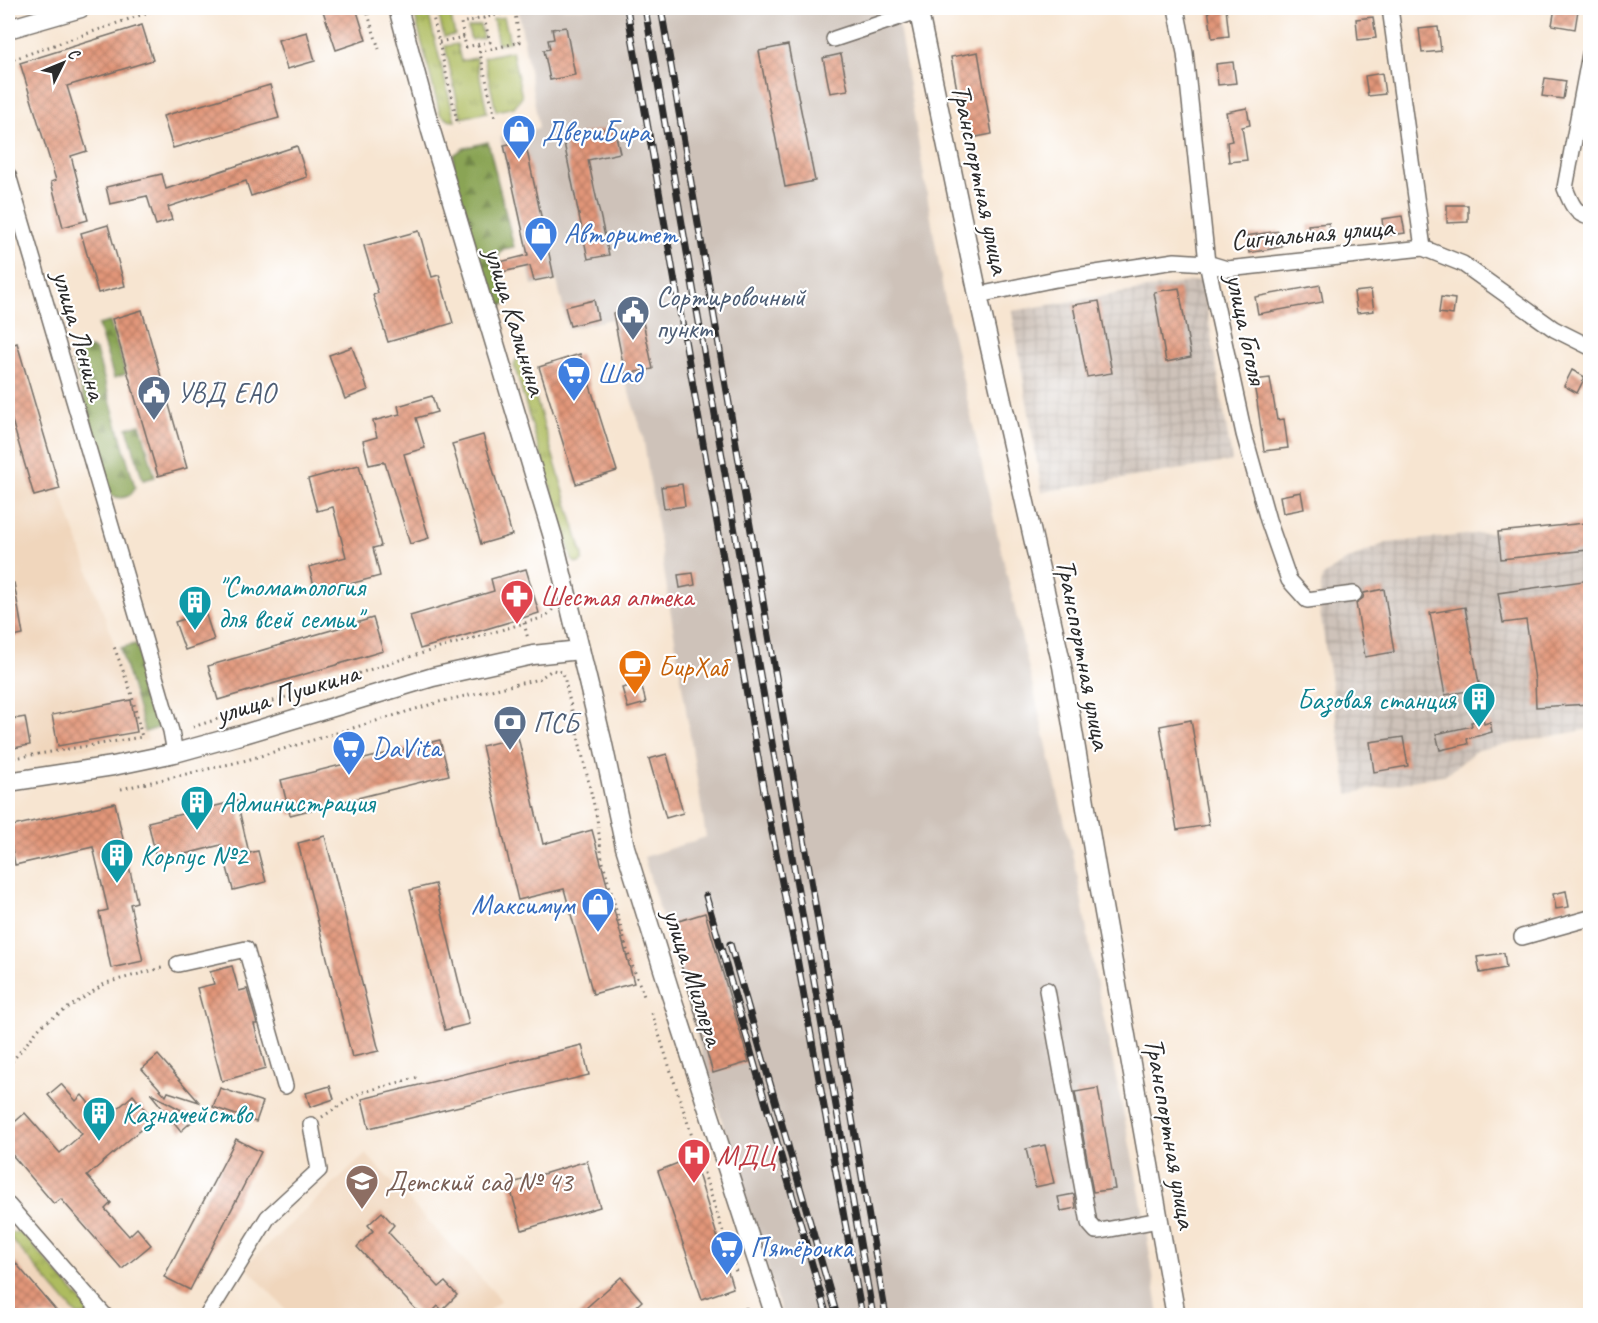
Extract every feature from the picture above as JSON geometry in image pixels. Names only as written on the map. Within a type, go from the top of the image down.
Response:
[{"type":"main road","points":[[8,29],[81,8]]},
{"type":"main road","name":"улица Калинина","points":[[398,8],[434,142],[553,537],[580,650]]},
{"type":"main road","name":"Транспортная улица","points":[[918,9],[978,295],[1062,666],[1176,1316]]},
{"type":"main road","name":"улица Пушкина","points":[[8,782],[113,766],[175,753],[433,677],[533,655],[580,650]]},
{"type":"main road","name":"улица Миллера","points":[[580,650],[625,847],[775,1316]]},
{"type":"street","name":"улица Гоголя","points":[[1176,8],[1185,53],[1207,262],[1244,434],[1268,520],[1288,580],[1307,600],[1354,594]]},
{"type":"street","points":[[1390,8],[1423,248]]},
{"type":"street","points":[[834,39],[918,9]]},
{"type":"street","points":[[1590,54],[1565,188],[1573,207],[1584,216],[1590,217]]},
{"type":"street","name":"улица Ленина","points":[[8,175],[171,731],[175,753]]},
{"type":"street","name":"Сигнальная улица","points":[[978,295],[1056,279],[1175,261],[1207,262],[1227,269],[1423,248],[1463,264],[1554,329],[1590,346]]},
{"type":"street","points":[[1522,937],[1590,918]]},
{"type":"street","points":[[178,964],[246,949],[285,1086]]},
{"type":"street","points":[[1047,990],[1089,1223],[1100,1232],[1158,1220]]},
{"type":"street","points":[[207,1316],[268,1217],[319,1170],[311,1125]]},
{"type":"street","points":[[8,1205],[105,1316]]},
{"type":"path","points":[[8,61],[161,8]]},
{"type":"path","points":[[366,8],[379,49]]},
{"type":"path","points":[[431,8],[458,125]]},
{"type":"path","points":[[472,8],[475,20]]},
{"type":"path","points":[[479,52],[520,42],[514,9],[461,23],[466,47],[490,42],[484,18]]},
{"type":"path","points":[[439,42],[464,37]]},
{"type":"path","points":[[478,45],[495,118]]},
{"type":"path","points":[[193,727],[406,658],[545,617],[554,608],[552,600]]},
{"type":"path","points":[[524,623],[528,639]]},
{"type":"path","points":[[8,759],[142,737],[131,692],[113,644]]},
{"type":"path","points":[[121,789],[247,760],[440,702],[538,679],[552,670],[563,672],[597,818],[602,859],[629,957],[644,996]]},
{"type":"path","points":[[8,1066],[42,1025],[106,983],[178,964]]},
{"type":"path","points":[[652,1013],[737,1275]]},
{"type":"path","points":[[311,1125],[360,1093],[419,1077]]},
{"type":"path","points":[[746,1307],[746,1316]]},
{"type":"shaded area","points":[[518,8],[896,8],[944,296],[1078,879],[1092,960],[1142,1204],[1159,1315],[782,1315],[709,1079],[644,857],[706,837],[643,436],[623,374],[611,319],[568,329],[557,281],[532,285],[500,137],[539,128]]},
{"type":"shaded area","points":[[1202,280],[1232,461],[1042,492],[1012,311]]},
{"type":"shaded area","points":[[8,342],[148,740],[8,760]]},
{"type":"shaded area","points":[[1590,523],[1590,729],[1477,750],[1447,774],[1348,794],[1319,605],[1322,577],[1345,561],[1386,543]]},
{"type":"shaded area","name":"Детский сад № 43","points":[[366,1154],[501,1300],[484,1315],[291,1315],[245,1266]]},
{"type":"shaded area","points":[[8,1236],[77,1315],[8,1315]]},
{"type":"green space","points":[[413,8],[427,8],[455,121],[440,114]]},
{"type":"green space","points":[[437,8],[467,8],[468,13],[451,17],[455,35],[444,37]]},
{"type":"green space","points":[[504,17],[510,42],[498,44],[493,19]]},
{"type":"green space","points":[[480,25],[483,38],[471,40],[468,28]]},
{"type":"green space","points":[[457,44],[461,61],[476,58],[487,112],[461,118],[445,46]]},
{"type":"green space","points":[[512,51],[522,97],[514,107],[496,111],[484,57]]},
{"type":"green space","points":[[488,142],[514,247],[503,249],[498,257],[507,300],[504,305],[498,307],[492,304],[453,169],[454,155],[464,148]]},
{"type":"green space","points":[[110,322],[126,374],[114,378],[98,325]]},
{"type":"green space","points":[[91,348],[96,351],[135,487],[134,491],[126,497],[111,495],[72,358],[80,351]]},
{"type":"green space","points":[[519,358],[525,362],[583,556],[583,560],[579,563],[572,560],[514,365]]},
{"type":"green space","points":[[140,424],[155,477],[143,480],[127,428]]},
{"type":"green space","points":[[136,644],[159,716],[158,728],[145,732],[120,648]]},
{"type":"green space","points":[[21,1232],[94,1315],[77,1315],[8,1235],[8,1233]]},
{"type":"building","points":[[322,8],[356,8],[366,40],[336,50]]},
{"type":"building","points":[[1208,8],[1226,8],[1229,36],[1212,38]]},
{"type":"building","points":[[1555,8],[1578,10],[1575,29],[1552,25]]},
{"type":"building","points":[[1373,17],[1376,38],[1358,40],[1356,19]]},
{"type":"building","points":[[142,25],[153,60],[67,86],[87,151],[71,156],[88,220],[63,227],[51,182],[56,180],[20,63]]},
{"type":"building","points":[[566,27],[575,75],[550,80],[544,50],[550,49],[548,40],[554,39],[552,29]]},
{"type":"building","points":[[1438,27],[1441,51],[1422,53],[1419,29]]},
{"type":"building","points":[[307,32],[315,61],[287,69],[278,40]]},
{"type":"building","points":[[788,45],[815,181],[785,187],[759,51]]},
{"type":"building","points":[[978,52],[992,134],[966,139],[951,57]]},
{"type":"building","points":[[841,54],[848,90],[830,93],[823,58]]},
{"type":"building","points":[[1233,62],[1236,83],[1218,85],[1216,64]]},
{"type":"building","points":[[1382,73],[1385,94],[1368,96],[1365,76]]},
{"type":"building","points":[[1545,78],[1566,81],[1563,99],[1542,96]]},
{"type":"building","points":[[270,85],[279,118],[173,148],[163,116]]},
{"type":"building","points":[[1247,108],[1250,125],[1242,127],[1247,160],[1229,162],[1227,142],[1232,141],[1226,112]]},
{"type":"building","points":[[614,127],[620,153],[588,160],[609,255],[588,259],[563,138]]},
{"type":"building","points":[[525,141],[554,277],[534,281],[530,266],[502,272],[500,262],[528,255],[504,145]]},
{"type":"building","points":[[297,146],[307,177],[251,196],[246,181],[168,207],[172,220],[156,225],[147,196],[110,204],[106,187],[162,174],[166,189]]},
{"type":"building","points":[[1447,205],[1468,205],[1468,222],[1447,223]]},
{"type":"building","points":[[1402,216],[1405,233],[1384,236],[1382,219]]},
{"type":"building","points":[[1329,223],[1331,240],[1310,242],[1308,225]]},
{"type":"building","points":[[108,225],[125,286],[98,293],[81,233]]},
{"type":"building","points":[[419,231],[432,277],[439,275],[453,323],[388,342],[373,295],[378,293],[364,246]]},
{"type":"building","points":[[1279,231],[1282,247],[1249,253],[1246,236]]},
{"type":"building","points":[[1320,285],[1323,302],[1258,314],[1255,297]]},
{"type":"building","points":[[1179,288],[1191,357],[1166,362],[1154,292]]},
{"type":"building","points":[[1371,290],[1374,311],[1357,313],[1354,292]]},
{"type":"building","points":[[1441,297],[1455,299],[1453,315],[1439,313]]},
{"type":"building","points":[[594,300],[598,319],[570,326],[565,307]]},
{"type":"building","points":[[1099,301],[1112,373],[1087,377],[1073,305]]},
{"type":"building","name":"Сортировочный пункт","points":[[640,308],[653,369],[625,374],[613,313]]},
{"type":"building","points":[[142,310],[187,468],[158,476],[112,319]]},
{"type":"building","points":[[17,343],[60,489],[34,496],[8,407],[8,346]]},
{"type":"building","points":[[352,347],[368,390],[345,399],[329,355]]},
{"type":"building","points":[[580,354],[617,471],[576,484],[539,367]]},
{"type":"building","points":[[1572,370],[1585,377],[1577,393],[1564,386]]},
{"type":"building","points":[[1270,378],[1277,420],[1284,419],[1288,448],[1264,451],[1253,380]]},
{"type":"building","points":[[432,396],[437,412],[416,418],[425,448],[404,454],[429,538],[410,544],[385,463],[369,465],[363,441],[377,437],[373,421],[400,414],[398,406]]},
{"type":"building","points":[[483,435],[512,535],[481,544],[452,444]]},
{"type":"building","points":[[359,465],[381,546],[373,548],[380,576],[316,593],[309,567],[346,557],[333,507],[317,511],[308,479]]},
{"type":"building","points":[[682,484],[685,506],[664,509],[661,487]]},
{"type":"building","points":[[1301,492],[1304,509],[1283,513],[1280,496]]},
{"type":"building","points":[[1585,523],[1588,550],[1501,559],[1498,532]]},
{"type":"building","points":[[526,569],[539,613],[420,649],[410,616],[494,591],[491,579]]},
{"type":"building","points":[[693,573],[695,585],[680,588],[678,575]]},
{"type":"building","points":[[1590,580],[1590,704],[1536,707],[1535,680],[1526,620],[1503,623],[1498,593]]},
{"type":"building","points":[[14,583],[23,635],[8,638],[8,584]]},
{"type":"building","points":[[1384,589],[1394,652],[1365,657],[1356,603],[1363,598],[1364,593]]},
{"type":"building","points":[[1465,607],[1480,689],[1445,695],[1430,613]]},
{"type":"building","name":"\"Стоматология для всей семьи\"","points":[[205,612],[214,640],[185,650],[175,622]]},
{"type":"building","points":[[373,618],[383,651],[218,700],[208,666]]},
{"type":"building","points":[[641,683],[646,703],[628,708],[622,688]]},
{"type":"building","points":[[131,700],[137,732],[58,746],[52,715]]},
{"type":"building","points":[[25,717],[30,745],[8,749],[8,720]]},
{"type":"building","points":[[1483,719],[1484,724],[1490,722],[1492,732],[1467,739],[1468,744],[1440,750],[1436,734],[1472,726],[1471,722]]},
{"type":"building","points":[[1191,720],[1209,825],[1177,830],[1160,726]]},
{"type":"building","points":[[518,737],[543,844],[592,830],[634,983],[593,994],[564,889],[518,900],[482,746]]},
{"type":"building","points":[[1403,737],[1408,766],[1374,772],[1370,742]]},
{"type":"building","points":[[440,740],[449,775],[290,815],[281,780]]},
{"type":"building","points":[[667,754],[683,813],[666,818],[649,759]]},
{"type":"building","name":"Администрация","points":[[237,801],[249,853],[258,851],[266,882],[233,890],[221,845],[157,861],[148,822]]},
{"type":"building","name":"Корпус №2","points":[[115,803],[137,902],[130,904],[143,961],[111,968],[99,912],[108,910],[93,847],[15,865],[8,827]]},
{"type":"building","points":[[325,836],[379,1051],[352,1057],[298,843]]},
{"type":"building","points":[[435,884],[469,1024],[445,1030],[410,890]]},
{"type":"building","points":[[1566,891],[1569,907],[1556,909],[1553,894]]},
{"type":"building","points":[[705,913],[749,1062],[713,1073],[669,924]]},
{"type":"building","points":[[1504,953],[1506,968],[1480,973],[1477,957]]},
{"type":"building","points":[[232,966],[239,991],[247,989],[266,1069],[222,1081],[197,988],[214,984],[210,972]]},
{"type":"building","points":[[582,1045],[589,1075],[369,1128],[362,1099]]},
{"type":"building","points":[[158,1055],[199,1102],[168,1092],[166,1096],[142,1069]]},
{"type":"building","name":"Казначейство","points":[[61,1084],[76,1101],[82,1095],[104,1121],[133,1095],[153,1119],[87,1176],[111,1203],[105,1209],[129,1236],[137,1228],[151,1245],[122,1269],[61,1199],[54,1204],[8,1150],[8,1128],[25,1113],[60,1153],[82,1134],[48,1095]]},
{"type":"building","points":[[330,1086],[334,1099],[310,1107],[306,1093]]},
{"type":"building","points":[[220,1088],[263,1102],[256,1122],[213,1107]]},
{"type":"building","points":[[1098,1088],[1115,1189],[1093,1192],[1075,1092]]},
{"type":"building","points":[[150,1093],[196,1118],[181,1131]]},
{"type":"building","points":[[236,1139],[261,1152],[190,1290],[164,1277]]},
{"type":"building","points":[[1045,1145],[1054,1183],[1035,1187],[1026,1149]]},
{"type":"building","points":[[693,1157],[733,1288],[702,1299],[658,1171]]},
{"type":"building","points":[[587,1161],[600,1207],[522,1230],[509,1184]]},
{"type":"building","points":[[1074,1194],[1076,1208],[1061,1211],[1058,1197]]},
{"type":"building","points":[[382,1212],[394,1225],[388,1232],[439,1287],[445,1282],[457,1295],[442,1310],[438,1306],[428,1316],[422,1316],[357,1247],[373,1231],[368,1225]]},
{"type":"building","points":[[8,1254],[61,1316],[12,1316],[8,1310]]},
{"type":"building","points":[[621,1277],[642,1301],[626,1316],[577,1316]]},
{"type":"railway","points":[[627,8],[764,792],[797,958],[862,1316]]},
{"type":"railway","points":[[645,8],[873,1316]]},
{"type":"railway","points":[[661,8],[886,1316]]},
{"type":"railway","points":[[706,896],[827,1316]]},
{"type":"railway","points":[[730,944],[837,1316]]},
{"type":"place","name":"ДвериБира","points":[[519,160]]},
{"type":"place","name":"Авторитет","points":[[541,262]]},
{"type":"place","name":"Сортировочный пункт","points":[[633,341]]},
{"type":"place","name":"Шад","points":[[574,402]]},
{"type":"place","name":"УВД ЕАО","points":[[154,421]]},
{"type":"place","name":"Шестая аптека","points":[[517,625]]},
{"type":"place","name":"\"Стоматология для всей семьи\"","points":[[195,631]]},
{"type":"place","name":"БирХаб","points":[[635,695]]},
{"type":"place","name":"Базовая станция","points":[[1479,728]]},
{"type":"place","name":"ПСБ","points":[[510,751]]},
{"type":"place","name":"DaVita","points":[[349,776]]},
{"type":"place","name":"Администрация","points":[[197,831]]},
{"type":"place","name":"Корпус №2","points":[[117,884]]},
{"type":"place","name":"Максимум","points":[[598,933]]},
{"type":"place","name":"Казначейство","points":[[99,1142]]},
{"type":"place","name":"МДЦ","points":[[694,1184]]},
{"type":"place","name":"Детский сад № 43","points":[[362,1210]]},
{"type":"place","name":"Пятёрочка","points":[[727,1276]]}]
